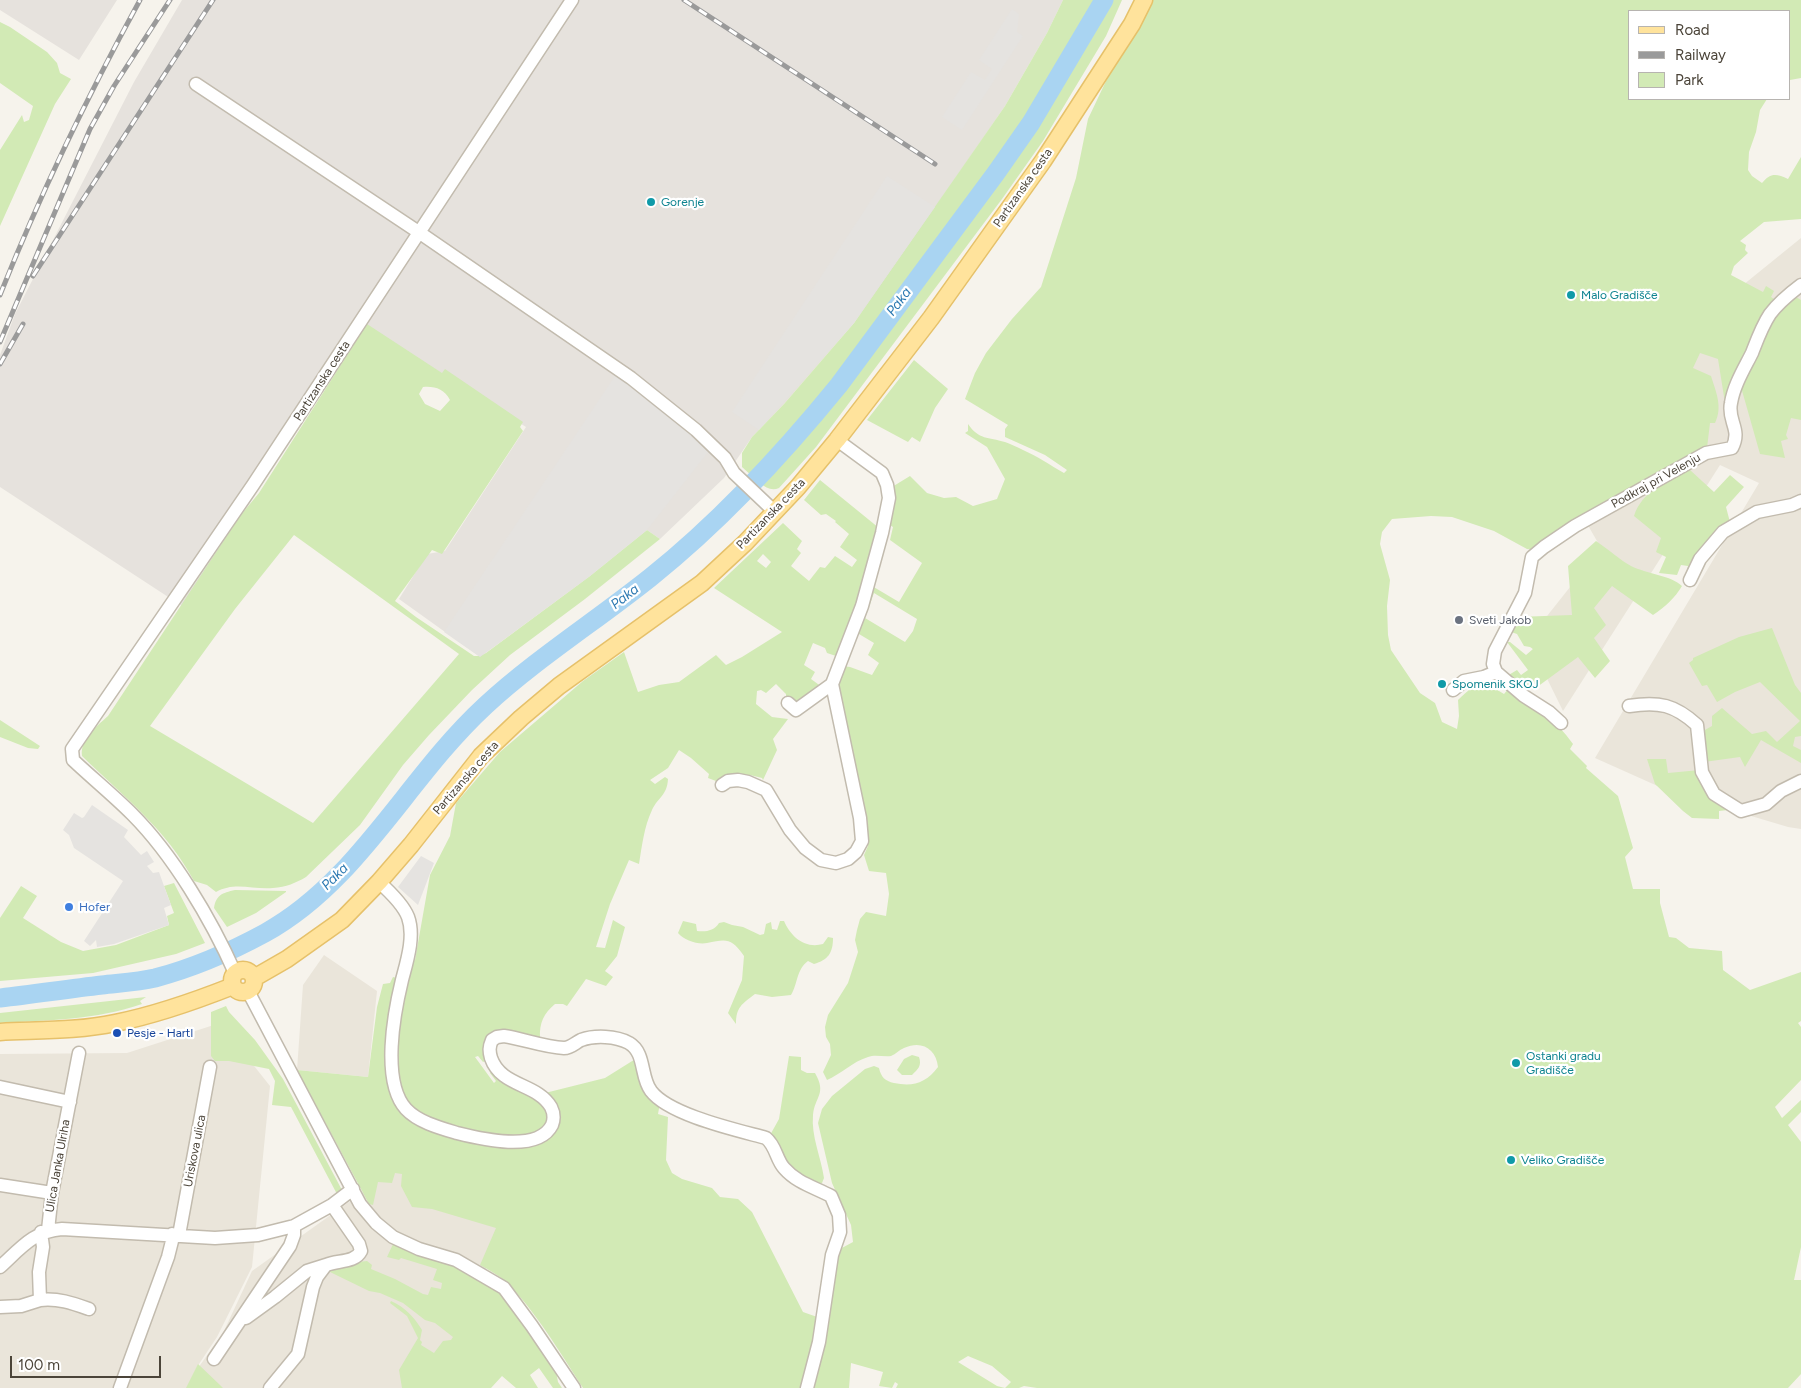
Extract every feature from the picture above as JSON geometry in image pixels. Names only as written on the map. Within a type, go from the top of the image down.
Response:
[{"type":"main road","name":"Partizanska cesta","points":[[0,1032],[114,1024],[189,1003],[240,978],[287,959],[342,920],[379,882],[481,756],[521,718],[559,686],[702,583],[798,488],[931,318],[1042,162],[1132,24],[1144,0]]},
{"type":"street","name":"Partizanska cesta","points":[[240,978],[201,908],[166,854],[132,814],[73,760],[72,748],[253,485],[572,0]]},
{"type":"street","points":[[196,84],[420,233],[632,378],[696,430],[725,458],[736,474],[775,512]]},
{"type":"street","name":"Podkraj pri Velenju","points":[[1496,672],[1493,664],[1495,651],[1525,593],[1532,557],[1575,526],[1706,453],[1732,448],[1736,440],[1736,430],[1730,404],[1737,385],[1770,315],[1784,297],[1801,285]]},
{"type":"street","points":[[722,785],[728,781],[738,780],[766,790],[790,830],[805,848],[821,860],[836,863],[848,859],[856,852],[862,841],[832,684],[862,606],[882,534],[889,498],[887,485],[882,473],[837,440]]},
{"type":"street","points":[[1690,580],[1700,559],[1723,532],[1757,512],[1792,505],[1801,501]]},
{"type":"street","points":[[1453,690],[1464,681],[1484,677],[1496,672],[1524,696],[1561,723]]},
{"type":"street","points":[[788,703],[796,710],[832,684]]},
{"type":"street","points":[[1629,706],[1645,703],[1670,706],[1684,713],[1697,725],[1702,772],[1714,794],[1741,811],[1766,804],[1781,791],[1801,781]]},
{"type":"street","points":[[379,882],[390,892],[407,915],[411,930],[406,968],[393,1026],[392,1062],[396,1091],[406,1108],[413,1115],[438,1127],[478,1138],[522,1142],[535,1140],[548,1131],[553,1123],[552,1108],[544,1098],[502,1075],[492,1061],[489,1052],[492,1040],[497,1036],[504,1036],[566,1048],[586,1039],[612,1038],[622,1040],[635,1048],[639,1054],[650,1091],[659,1098],[694,1116],[766,1138],[771,1142],[782,1166],[790,1174],[810,1188],[831,1196],[839,1214],[840,1232],[832,1256],[820,1342],[807,1388]]},
{"type":"street","points":[[240,978],[360,1204],[370,1217],[393,1237],[419,1249],[456,1260],[504,1288],[574,1388]]},
{"type":"street","name":"Ulica Janka Ulriha","points":[[40,1300],[39,1272],[44,1231],[79,1054]]},
{"type":"street","name":"Uriskova ulica","points":[[120,1388],[175,1235],[210,1067]]},
{"type":"street","name":"Ulica Janka Ulriha","points":[[0,1087],[70,1102]]},
{"type":"street","points":[[0,1185],[52,1193]]},
{"type":"street","points":[[0,1267],[30,1240],[44,1231],[62,1229],[215,1238],[239,1237],[275,1232],[294,1226],[332,1205],[353,1189]]},
{"type":"street","points":[[241,1320],[275,1298],[307,1271],[352,1260],[359,1256],[361,1251],[359,1244],[332,1205]]},
{"type":"street","points":[[214,1359],[290,1246],[294,1235],[294,1226]]},
{"type":"street","points":[[270,1388],[298,1354],[313,1287],[317,1277],[326,1265]]},
{"type":"street","points":[[0,1307],[21,1306],[50,1299],[67,1301],[89,1309]]},
{"type":"shaded area","points":[[0,0],[117,0],[79,60],[0,10]]},
{"type":"shaded area","points":[[182,0],[1063,0],[1047,33],[1005,106],[882,285],[854,323],[784,404],[752,437],[724,478],[660,539],[647,530],[590,576],[480,657],[399,599],[427,554],[445,551],[526,427],[367,326],[182,606],[0,487],[0,355],[15,314],[134,82]]},
{"type":"shaded area","points":[[1012,9],[1019,14],[1017,32],[1023,36],[962,130],[942,117],[971,72],[985,80],[992,69],[979,60]]},
{"type":"shaded area","points":[[887,176],[935,207],[854,323],[759,430],[732,412]]},
{"type":"shaded area","points":[[1801,238],[1801,829],[1788,827],[1671,792],[1595,758],[1759,483],[1720,465],[1563,711],[1528,640],[1601,548],[1567,489],[1669,345]]},
{"type":"shaded area","points":[[617,373],[712,447],[647,530],[590,576],[480,657],[444,632]]},
{"type":"shaded area","points":[[92,805],[128,830],[124,837],[141,855],[147,851],[154,862],[147,866],[153,873],[159,872],[171,905],[164,908],[169,925],[114,944],[97,947],[96,940],[90,946],[84,941],[123,881],[74,848],[69,835],[63,830],[74,813],[82,818]]},
{"type":"shaded area","points":[[421,856],[434,863],[418,905],[398,887]]},
{"type":"shaded area","points":[[324,955],[377,991],[368,1077],[297,1070],[303,985]]},
{"type":"shaded area","points":[[220,1023],[270,1086],[252,1267],[217,1337],[197,1367],[187,1388],[0,1388],[0,1054],[127,1053]]},
{"type":"shaded area","points":[[401,1165],[502,1223],[444,1388],[214,1388],[198,1368],[223,1333],[252,1271]]},
{"type":"green space","points":[[1063,0],[1100,0],[1047,92],[1004,156],[820,403],[753,477],[742,467],[742,453],[752,437],[784,404],[854,323],[1005,106],[1047,33]]},
{"type":"green space","points":[[1108,0],[1122,0],[1106,36],[1043,141],[1002,199],[816,447],[779,488],[771,489],[762,485],[760,483],[825,411],[997,180],[1052,98]]},
{"type":"green space","points":[[1153,0],[1801,0],[1801,78],[1791,80],[1791,10],[1628,10],[1628,100],[1766,100],[1760,110],[1756,132],[1749,152],[1748,170],[1752,176],[1762,183],[1768,177],[1774,175],[1788,179],[1801,157],[1801,219],[1764,222],[1740,241],[1746,245],[1745,250],[1748,253],[1734,266],[1731,275],[1763,292],[1766,286],[1774,291],[1771,297],[1777,301],[1725,403],[1718,359],[1700,353],[1693,368],[1711,376],[1719,405],[1715,423],[1710,423],[1707,448],[1535,550],[1527,549],[1494,531],[1452,517],[1431,516],[1392,519],[1382,532],[1380,544],[1390,580],[1387,606],[1388,635],[1391,650],[1420,693],[1435,703],[1442,722],[1457,729],[1459,716],[1458,700],[1484,680],[1489,678],[1498,680],[1494,688],[1504,694],[1510,687],[1536,706],[1559,727],[1573,744],[1570,749],[1587,766],[1586,768],[1618,796],[1633,848],[1625,857],[1633,889],[1660,889],[1660,903],[1669,937],[1676,938],[1689,948],[1722,951],[1723,970],[1750,990],[1801,972],[1801,1021],[1798,1023],[1801,1027],[1801,1080],[1775,1107],[1782,1118],[1801,1100],[1801,1112],[1788,1125],[1801,1142],[1801,1247],[1794,1280],[1801,1280],[1801,1374],[1788,1388],[1037,1388],[1024,1386],[1019,1388],[1005,1388],[896,1388],[898,1384],[895,1382],[892,1388],[879,1386],[883,1372],[851,1363],[849,1388],[811,1388],[832,1270],[840,1249],[853,1242],[851,1225],[832,1183],[818,1123],[822,1109],[832,1096],[865,1069],[874,1066],[879,1068],[882,1076],[888,1081],[913,1084],[929,1077],[938,1067],[931,1051],[917,1045],[904,1048],[891,1056],[871,1056],[862,1059],[827,1080],[823,1072],[831,1055],[825,1027],[828,1015],[848,983],[858,952],[855,940],[860,919],[866,912],[886,916],[889,894],[886,873],[869,871],[864,855],[868,846],[868,839],[836,689],[843,666],[872,675],[879,663],[868,655],[874,643],[854,631],[872,586],[899,602],[922,563],[890,540],[893,527],[886,523],[892,487],[910,476],[927,493],[944,498],[956,497],[973,506],[997,499],[1005,479],[987,447],[965,433],[968,431],[968,424],[980,435],[1014,446],[1064,473],[1067,470],[1045,455],[1005,437],[1005,429],[1008,425],[965,399],[975,373],[986,353],[1012,319],[1041,287],[1076,178],[1088,119],[1106,81]],"holes":[[[874,593],[917,619],[913,631],[905,642],[865,618]],[[968,1356],[992,1366],[1011,1382],[1005,1388],[997,1386],[958,1362]]]},
{"type":"green space","points":[[0,22],[47,52],[57,63],[60,73],[71,79],[55,104],[0,226],[0,150],[22,115],[24,122],[29,120],[33,106],[0,83]]},
{"type":"green space","points":[[1796,297],[1801,300],[1801,420],[1791,418],[1786,435],[1788,439],[1781,441],[1785,458],[1760,454],[1741,387],[1763,337],[1775,316],[1789,299]]},
{"type":"green space","points":[[367,324],[442,373],[445,369],[523,422],[520,427],[523,431],[442,554],[432,550],[395,601],[416,617],[474,656],[479,656],[486,653],[590,576],[647,530],[660,539],[585,599],[510,655],[472,690],[403,765],[360,825],[306,877],[291,884],[278,887],[237,886],[216,892],[207,885],[194,881],[158,830],[82,756],[82,750],[86,739],[108,716],[240,516],[259,493]],"holes":[[[423,387],[439,389],[450,400],[440,411],[425,404],[419,394]],[[294,535],[459,654],[313,823],[150,726],[235,609]]]},
{"type":"green space","points":[[914,360],[948,389],[935,408],[920,442],[912,437],[908,442],[867,420]]},
{"type":"green space","points":[[1690,470],[1714,492],[1730,475],[1744,487],[1726,507],[1731,526],[1689,575],[1686,574],[1688,566],[1681,565],[1677,575],[1659,573],[1666,557],[1656,552],[1661,538],[1634,516],[1638,507],[1649,493]]},
{"type":"green space","points":[[820,480],[879,528],[865,586],[839,657],[827,653],[825,648],[813,643],[804,665],[815,672],[811,679],[822,687],[801,706],[786,699],[786,694],[776,684],[766,693],[761,690],[757,691],[756,704],[772,717],[788,719],[773,739],[777,750],[763,780],[762,778],[750,775],[747,777],[730,777],[716,781],[708,778],[709,774],[679,750],[668,768],[650,780],[655,784],[665,777],[668,779],[666,789],[649,816],[639,864],[629,860],[610,904],[596,947],[605,948],[613,920],[625,927],[617,956],[605,971],[613,977],[606,986],[586,979],[567,1006],[555,1004],[543,1019],[540,1028],[540,1038],[501,1033],[488,1060],[483,1062],[478,1056],[475,1057],[494,1083],[496,1081],[490,1073],[494,1070],[546,1105],[551,1121],[529,1139],[471,1134],[414,1113],[398,1088],[395,1064],[406,961],[415,960],[430,875],[450,836],[456,803],[500,752],[583,681],[624,652],[638,692],[659,685],[679,682],[716,655],[726,665],[782,632],[714,588],[783,523],[802,541],[797,549],[801,553],[791,566],[809,581],[820,567],[825,568],[835,556],[852,567],[857,560],[840,547],[849,534],[836,521],[826,514],[821,515],[804,500]],"holes":[[[763,554],[771,562],[766,568],[757,561]]]},
{"type":"green space","points":[[1596,541],[1631,566],[1671,579],[1682,586],[1662,609],[1653,615],[1612,586],[1594,608],[1606,625],[1594,638],[1610,661],[1595,678],[1578,657],[1533,690],[1518,679],[1514,683],[1507,676],[1517,670],[1521,675],[1528,670],[1507,642],[1510,642],[1526,655],[1533,649],[1524,646],[1517,634],[1511,632],[1517,617],[1572,615],[1568,566]]},
{"type":"green space","points":[[1772,628],[1795,685],[1801,693],[1801,736],[1795,737],[1793,746],[1801,750],[1801,763],[1761,740],[1745,767],[1740,757],[1704,762],[1703,731],[1712,726],[1712,716],[1722,708],[1752,734],[1766,731],[1777,742],[1800,721],[1760,682],[1717,702],[1707,685],[1702,686],[1689,663],[1693,658],[1739,637]]},
{"type":"green space","points":[[0,720],[40,746],[38,749],[28,748],[0,737]]},
{"type":"green space","points":[[1647,759],[1666,759],[1668,773],[1700,770],[1729,806],[1728,810],[1719,811],[1719,819],[1692,818],[1655,784]]},
{"type":"green space","points":[[174,883],[205,943],[176,954],[93,973],[0,981],[0,918],[21,886],[37,896],[23,918],[61,942],[83,951],[116,945],[169,925],[167,916],[174,913],[164,886]]},
{"type":"green space","points":[[235,890],[286,892],[256,913],[227,927],[214,908],[216,900],[220,895]]},
{"type":"green space","points":[[683,921],[696,924],[697,931],[710,930],[719,923],[724,922],[743,927],[760,935],[764,934],[766,924],[771,922],[772,929],[777,930],[780,921],[784,921],[795,937],[805,943],[810,945],[823,944],[828,937],[833,938],[833,943],[831,952],[826,958],[814,964],[808,961],[804,965],[791,995],[772,997],[755,994],[741,1006],[737,1014],[736,1024],[728,1013],[742,980],[744,956],[736,946],[728,941],[700,943],[684,938],[678,933]]},
{"type":"green space","points":[[393,977],[397,978],[389,1065],[409,1115],[510,1144],[555,1126],[541,1094],[605,1078],[637,1058],[660,1103],[658,1114],[668,1117],[666,1160],[672,1173],[682,1179],[712,1188],[720,1197],[738,1199],[752,1212],[803,1312],[820,1318],[801,1388],[583,1388],[547,1333],[517,1293],[497,1275],[480,1265],[496,1228],[432,1209],[412,1207],[401,1186],[402,1174],[395,1173],[392,1183],[378,1182],[373,1205],[369,1204],[297,1070],[368,1077],[377,1007],[383,984],[390,983]]},
{"type":"green space","points":[[146,997],[140,1001],[142,1004],[107,1013],[72,1018],[0,1023],[0,1013]]},
{"type":"green space","points":[[226,1006],[229,1012],[255,1040],[283,1079],[343,1192],[338,1196],[291,1107],[272,1105],[275,1081],[269,1069],[229,1061],[215,1061],[211,1056],[211,1012]]},
{"type":"green space","points":[[912,1055],[919,1057],[919,1067],[912,1075],[902,1075],[897,1070],[904,1059]]},
{"type":"green space","points":[[789,1056],[801,1057],[801,1070],[807,1073],[815,1073],[820,1086],[814,1109],[813,1123],[824,1178],[822,1183],[817,1185],[793,1173],[769,1137],[779,1119]]},
{"type":"green space","points":[[394,1242],[460,1269],[500,1291],[555,1366],[558,1382],[562,1388],[553,1388],[539,1368],[530,1375],[538,1388],[516,1388],[502,1376],[491,1388],[402,1388],[399,1370],[418,1338],[407,1316],[390,1303],[391,1301],[405,1309],[412,1317],[422,1330],[421,1345],[434,1353],[443,1341],[451,1340],[453,1337],[435,1323],[425,1320],[403,1303],[380,1293],[369,1291],[330,1272],[330,1268],[333,1265],[367,1261],[372,1265],[371,1269],[423,1294],[428,1295],[431,1287],[441,1289],[442,1283],[433,1280],[437,1269],[401,1258],[399,1260],[387,1257]]},
{"type":"green space","points":[[198,1364],[220,1385],[223,1388],[186,1388]]},
{"type":"waterway","name":"Paka","points":[[0,998],[155,978],[183,969],[225,953],[265,933],[298,911],[328,886],[381,827],[457,734],[485,706],[545,656],[677,556],[750,486],[795,437],[839,385],[996,173],[1031,123],[1104,0]]},
{"type":"railway","points":[[0,295],[66,145],[140,0]]},
{"type":"railway","points":[[0,342],[90,129],[114,86],[170,0]]},
{"type":"railway","points":[[33,276],[213,0]]},
{"type":"railway","points":[[684,0],[935,164]]},
{"type":"railway","points":[[0,364],[23,324]]},
{"type":"place","name":"Gorenje","points":[[651,202]]},
{"type":"place","name":"Malo Gradišče","points":[[1571,295]]},
{"type":"place","name":"Sveti Jakob","points":[[1459,620]]},
{"type":"place","name":"Spomenik SKOJ","points":[[1442,684]]},
{"type":"place","name":"Hofer","points":[[69,907]]},
{"type":"place","name":"Pesje - Hartl","points":[[117,1033]]},
{"type":"place","name":"Ostanki gradu Gradišče","points":[[1516,1063]]},
{"type":"place","name":"Veliko Gradišče","points":[[1511,1160]]}]
